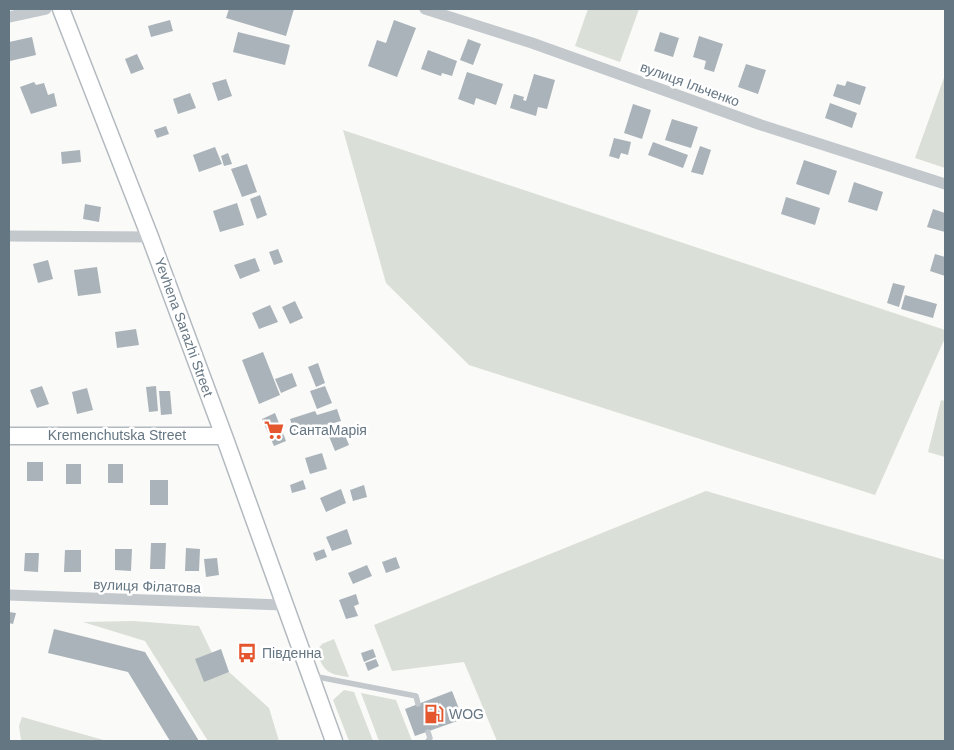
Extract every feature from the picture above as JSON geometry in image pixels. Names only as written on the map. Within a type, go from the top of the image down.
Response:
[{"type":"main road","name":"Yevhena Sarazhi Street","points":[[61,9],[150,237],[334,741]]},
{"type":"main road","name":"Kremenchutska Street","points":[[9,436],[224,436]]},
{"type":"street","points":[[9,17],[46,9]]},
{"type":"street","name":"вулиця Ільченко","points":[[425,9],[532,44],[761,126],[945,184]]},
{"type":"street","points":[[9,236],[150,237]]},
{"type":"street","name":"вулиця Філатова","points":[[9,595],[284,605]]},
{"type":"lane","points":[[310,676],[416,696],[418,704]]},
{"type":"lane","points":[[428,732],[430,738],[428,741]]},
{"type":"shaded area","points":[[588,9],[639,9],[620,62],[575,46]]},
{"type":"shaded area","points":[[945,75],[945,168],[915,158]]},
{"type":"shaded area","points":[[343,130],[945,330],[945,338],[875,495],[469,365],[386,283]]},
{"type":"shaded area","points":[[941,400],[945,401],[945,457],[928,452]]},
{"type":"shaded area","points":[[706,491],[945,560],[945,741],[497,741],[464,662],[392,671],[374,625]]},
{"type":"shaded area","points":[[133,621],[199,626],[212,653],[196,659],[204,681],[229,672],[269,708],[279,741],[208,741],[145,641],[83,622]]},
{"type":"shaded area","points":[[334,639],[349,677],[336,675],[328,671],[316,652],[322,644]]},
{"type":"shaded area","points":[[344,690],[354,692],[373,741],[349,741],[333,700]]},
{"type":"shaded area","points":[[361,693],[396,700],[412,741],[379,741]]},
{"type":"shaded area","points":[[22,717],[107,741],[21,740],[19,726]]},
{"type":"building","points":[[229,9],[294,9],[286,36],[226,18]]},
{"type":"building","points":[[170,20],[173,31],[151,37],[148,26]]},
{"type":"building","points":[[394,20],[416,28],[397,77],[368,66],[377,40],[386,43]]},
{"type":"building","points":[[238,32],[290,45],[285,65],[233,52]]},
{"type":"building","points":[[660,32],[679,38],[673,57],[654,51]]},
{"type":"building","points":[[699,36],[723,44],[714,72],[704,69],[706,61],[693,57]]},
{"type":"building","points":[[32,37],[36,55],[10,61],[9,42]]},
{"type":"building","points":[[468,39],[481,44],[473,65],[460,60]]},
{"type":"building","points":[[428,50],[457,61],[452,76],[442,73],[441,76],[421,69]]},
{"type":"building","points":[[137,54],[144,69],[131,74],[125,59]]},
{"type":"building","points":[[746,64],[766,70],[758,94],[738,87]]},
{"type":"building","points":[[467,72],[503,84],[496,105],[476,98],[474,105],[458,99]]},
{"type":"building","points":[[534,74],[555,80],[547,109],[538,107],[536,116],[510,108],[514,94],[524,97],[523,100],[526,101]]},
{"type":"building","points":[[226,79],[232,96],[218,101],[212,83]]},
{"type":"building","points":[[847,81],[866,87],[860,105],[833,96],[837,84],[845,86]]},
{"type":"building","points":[[34,82],[36,85],[44,83],[48,95],[54,93],[57,106],[31,114],[20,87]]},
{"type":"building","points":[[190,93],[196,108],[178,114],[173,99]]},
{"type":"building","points":[[830,103],[857,113],[852,128],[825,118]]},
{"type":"building","points":[[633,104],[651,110],[642,139],[624,133]]},
{"type":"building","points":[[672,119],[698,127],[691,148],[665,140]]},
{"type":"building","points":[[166,126],[169,134],[157,138],[154,130]]},
{"type":"building","points":[[614,138],[631,142],[628,155],[621,153],[619,159],[609,156]]},
{"type":"building","points":[[653,142],[688,155],[683,168],[648,155]]},
{"type":"building","points":[[700,146],[711,150],[703,175],[691,172]]},
{"type":"building","points":[[215,147],[222,164],[199,172],[193,155]]},
{"type":"building","points":[[80,150],[81,162],[62,164],[61,152]]},
{"type":"building","points":[[228,153],[232,164],[224,166],[221,156]]},
{"type":"building","points":[[804,160],[837,171],[829,195],[796,184]]},
{"type":"building","points":[[247,164],[257,192],[242,197],[231,169]]},
{"type":"building","points":[[854,182],[883,192],[877,211],[848,202]]},
{"type":"building","points":[[260,195],[267,215],[257,219],[250,199]]},
{"type":"building","points":[[786,197],[820,208],[815,225],[781,214]]},
{"type":"building","points":[[237,203],[244,225],[220,232],[213,211]]},
{"type":"building","points":[[85,204],[101,207],[99,222],[83,219]]},
{"type":"building","points":[[933,209],[945,213],[945,232],[927,227]]},
{"type":"building","points":[[278,249],[283,262],[274,265],[269,252]]},
{"type":"building","points":[[935,254],[945,257],[945,276],[930,271]]},
{"type":"building","points":[[255,258],[260,271],[240,279],[234,265]]},
{"type":"building","points":[[48,260],[53,279],[38,283],[33,264]]},
{"type":"building","points":[[97,267],[101,293],[78,296],[74,270]]},
{"type":"building","points":[[893,283],[905,286],[899,307],[887,303]]},
{"type":"building","points":[[905,295],[937,304],[933,318],[901,309]]},
{"type":"building","points":[[295,301],[303,318],[290,324],[282,307]]},
{"type":"building","points":[[270,305],[278,322],[259,329],[252,313]]},
{"type":"building","points":[[136,329],[139,345],[117,348],[115,332]]},
{"type":"building","points":[[263,352],[280,395],[259,404],[242,360]]},
{"type":"building","points":[[318,363],[325,383],[316,387],[308,367]]},
{"type":"building","points":[[292,373],[297,386],[281,393],[275,379]]},
{"type":"building","points":[[42,386],[49,404],[37,408],[30,390]]},
{"type":"building","points":[[156,386],[158,411],[149,412],[146,387]]},
{"type":"building","points":[[325,386],[332,403],[317,409],[310,391]]},
{"type":"building","points":[[87,388],[93,410],[77,414],[72,392]]},
{"type":"building","points":[[159,391],[170,391],[172,414],[161,415]]},
{"type":"building","points":[[337,409],[341,421],[295,434],[290,419],[315,411],[317,415]]},
{"type":"building","name":"СантаМарія","points":[[275,413],[286,441],[274,446],[262,419]]},
{"type":"building","points":[[342,428],[349,445],[335,451],[328,434]]},
{"type":"building","points":[[322,453],[327,469],[310,474],[305,458]]},
{"type":"building","points":[[27,462],[43,462],[43,481],[27,481]]},
{"type":"building","points":[[66,464],[81,464],[81,484],[66,484]]},
{"type":"building","points":[[108,464],[123,464],[123,483],[108,483]]},
{"type":"building","points":[[150,480],[168,480],[168,505],[150,505]]},
{"type":"building","points":[[303,480],[306,489],[292,493],[290,485]]},
{"type":"building","points":[[364,485],[367,497],[353,501],[350,490]]},
{"type":"building","points":[[341,489],[346,503],[326,512],[320,498]]},
{"type":"building","points":[[347,529],[352,544],[332,551],[326,537]]},
{"type":"building","points":[[151,543],[166,543],[165,569],[150,569]]},
{"type":"building","points":[[186,548],[200,549],[199,571],[185,571]]},
{"type":"building","points":[[115,549],[132,549],[131,571],[115,570]]},
{"type":"building","points":[[324,549],[327,557],[316,561],[313,553]]},
{"type":"building","points":[[65,550],[81,550],[81,572],[64,572]]},
{"type":"building","points":[[25,553],[39,553],[38,572],[24,571]]},
{"type":"building","points":[[396,557],[400,568],[386,573],[382,562]]},
{"type":"building","points":[[217,558],[219,575],[206,577],[204,559]]},
{"type":"building","points":[[367,565],[372,576],[353,584],[348,573]]},
{"type":"building","points":[[356,594],[359,604],[354,606],[358,616],[346,619],[339,600]]},
{"type":"building","points":[[9,612],[16,613],[13,624],[9,623]]},
{"type":"building","points":[[54,629],[145,652],[199,741],[170,741],[128,672],[48,653]]},
{"type":"building","points":[[221,649],[229,672],[204,682],[195,659]]},
{"type":"building","points":[[373,649],[376,657],[364,662],[361,653]]},
{"type":"building","points":[[376,659],[379,666],[368,671],[365,663]]},
{"type":"building","name":"WOG","points":[[452,691],[463,719],[415,736],[405,709]]},
{"type":"place","name":"СантаМарія","points":[[274,430]]},
{"type":"place","name":"Південна","points":[[247,653]]},
{"type":"place","name":"WOG","points":[[434,714]]}]
